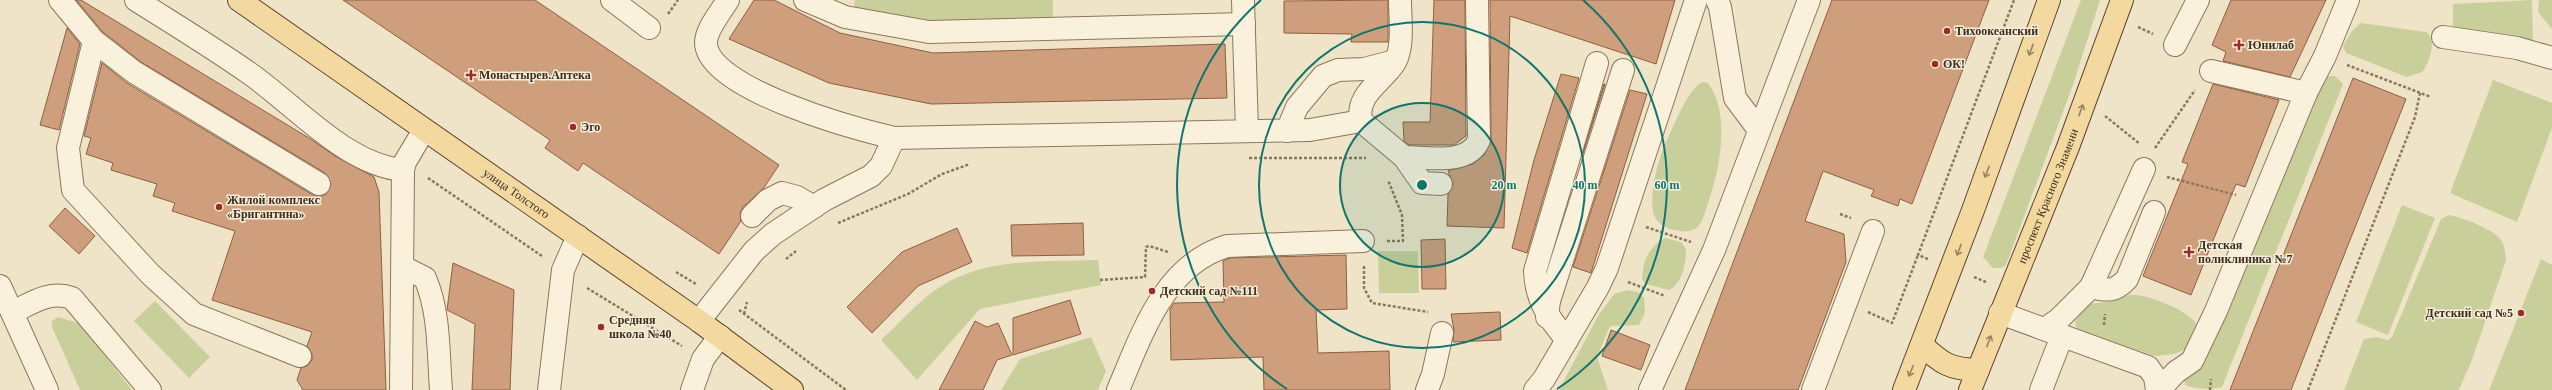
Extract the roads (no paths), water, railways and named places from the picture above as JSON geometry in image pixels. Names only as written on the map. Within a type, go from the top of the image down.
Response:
[{"type":"main road","name":"улица Толстого","points":[[239,0],[699,321],[792,390]]},
{"type":"main road","points":[[1904,390],[1972,213],[2049,0]]},
{"type":"main road","name":"проспект Красного Знамени","points":[[1970,390],[2068,147],[2122,0]]},
{"type":"main road","points":[[1922,345],[1940,362],[1958,369],[1978,370]]},
{"type":"street","points":[[60,0],[94,41],[134,72],[319,184]]},
{"type":"street","points":[[136,0],[249,73],[353,154],[386,168],[404,166]]},
{"type":"street","points":[[612,0],[649,28]]},
{"type":"street","points":[[728,0],[710,31],[706,44],[712,59],[724,73],[810,114],[894,138],[1287,131],[1328,128],[1361,121]]},
{"type":"street","points":[[805,0],[845,18],[929,32],[1244,24]]},
{"type":"street","points":[[1243,0],[1247,131]]},
{"type":"street","points":[[1361,121],[1361,107],[1368,92],[1395,61],[1399,49],[1400,0]]},
{"type":"street","points":[[1404,157],[1463,156],[1475,149],[1479,140],[1477,0]]},
{"type":"street","points":[[1535,390],[1544,379],[1604,274],[1624,220],[1696,0]]},
{"type":"street","points":[[1716,0],[1720,7],[1735,98],[1759,130]]},
{"type":"street","points":[[1650,390],[1714,250],[1809,0]]},
{"type":"street","points":[[2174,45],[2198,0]]},
{"type":"street","points":[[2158,390],[2176,372],[2192,361],[2216,311],[2306,93],[2325,56],[2348,0]]},
{"type":"street","points":[[2443,37],[2517,48],[2552,58]]},
{"type":"street","points":[[94,41],[68,148],[73,190],[150,274],[194,314],[300,356]]},
{"type":"street","points":[[1287,131],[1297,107],[1323,76],[1338,70],[1364,69],[1395,61]]},
{"type":"street","points":[[1567,340],[1547,317],[1536,288],[1535,271],[1597,64]]},
{"type":"street","points":[[1547,317],[1549,301],[1622,70]]},
{"type":"street","points":[[2211,71],[2306,93]]},
{"type":"street","points":[[1361,121],[1404,157],[1422,183],[1441,184]]},
{"type":"street","points":[[401,390],[404,166],[424,130]]},
{"type":"street","points":[[699,321],[754,251],[773,234],[814,207],[871,176],[881,166],[894,138]]},
{"type":"street","points":[[2099,289],[2144,169]]},
{"type":"street","points":[[752,216],[768,200],[782,193],[798,197],[814,207]]},
{"type":"street","points":[[2041,390],[2053,333],[2059,319],[2099,289],[2120,287],[2127,279],[2154,212]]},
{"type":"street","points":[[1813,390],[1874,231]]},
{"type":"street","points":[[548,390],[563,270],[578,236]]},
{"type":"street","points":[[1118,390],[1140,340],[1169,286],[1194,261],[1211,251],[1227,246],[1363,241]]},
{"type":"street","points":[[403,267],[425,278],[431,292],[436,322],[441,390]]},
{"type":"street","points":[[47,390],[4,297],[65,295],[72,298],[150,390]]},
{"type":"street","points":[[2000,313],[2148,366],[2155,377],[2158,390]]},
{"type":"street","points":[[1427,390],[1433,374],[1439,323]]},
{"type":"street","points":[[692,390],[703,359],[720,336]]},
{"type":"place","name":"Тихоокеанский","points":[[1947,31]]},
{"type":"place","name":"Юнилаб","points":[[2239,45]]},
{"type":"place","name":"ОК!","points":[[1935,64]]},
{"type":"place","name":"Монастырев.Аптека","points":[[471,75]]},
{"type":"place","name":"Эго","points":[[573,127]]},
{"type":"place","name":"Жилой комплекс «Бригантина»","points":[[219,207]]},
{"type":"place","name":"Детская поликлиника №7","points":[[2189,252]]},
{"type":"place","name":"Детский сад №111","points":[[1152,291]]},
{"type":"place","name":"Детский сад №5","points":[[2521,313]]},
{"type":"place","name":"Средняя школа №40","points":[[601,327]]}]
